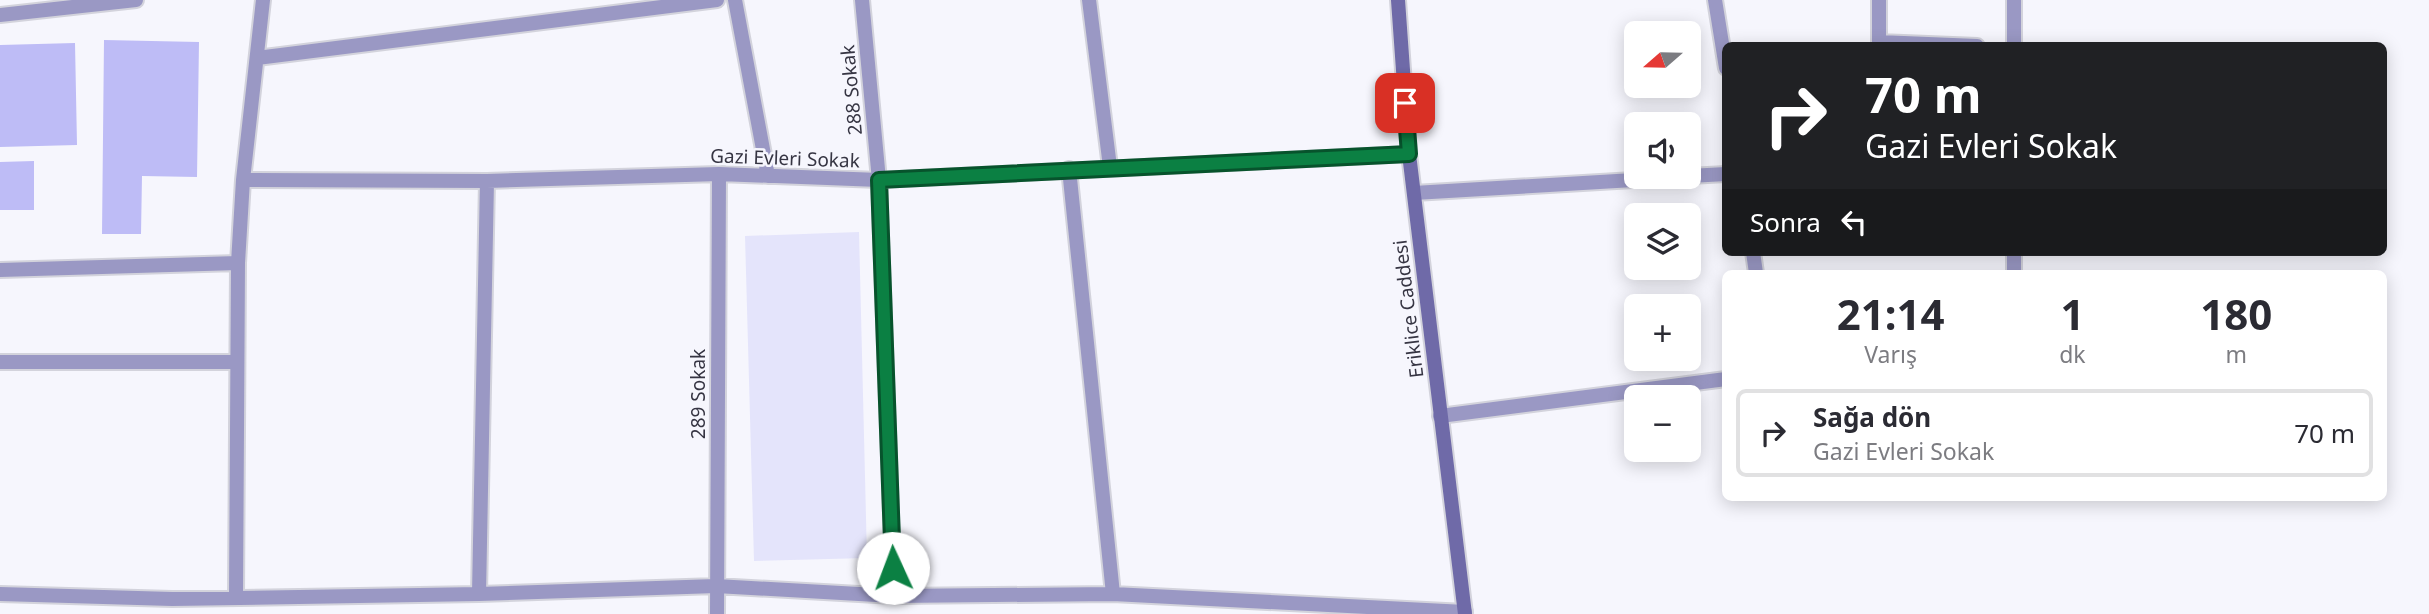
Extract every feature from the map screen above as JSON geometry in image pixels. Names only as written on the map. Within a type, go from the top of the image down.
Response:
[{"type":"street","points":[[0,15],[136,0]]},
{"type":"street","points":[[236,597],[238,263],[243,180],[263,0]]},
{"type":"street","points":[[257,58],[717,0]]},
{"type":"street","points":[[735,0],[768,176]]},
{"type":"street","name":"288 Sokak","points":[[862,0],[879,180],[894,596]]},
{"type":"street","points":[[1089,0],[1110,167]]},
{"type":"street","name":"Eriklice Caddesi","points":[[1398,0],[1409,154],[1465,613]]},
{"type":"street","points":[[1716,0],[1722,42]]},
{"type":"street","points":[[1879,0],[1879,42]]},
{"type":"street","points":[[2014,0],[2014,42]]},
{"type":"street","name":"Gazi Evleri Sokak","points":[[243,180],[487,181],[719,174],[879,180],[1409,154]]},
{"type":"street","points":[[1069,169],[1114,594]]},
{"type":"street","name":"289 Sokak","points":[[718,614],[719,174]]},
{"type":"street","points":[[1701,176],[1722,174]]},
{"type":"street","points":[[479,594],[487,181]]},
{"type":"street","points":[[1414,193],[1624,181]]},
{"type":"street","points":[[0,270],[238,263]]},
{"type":"street","points":[[0,362],[237,362]]},
{"type":"street","points":[[1440,416],[1722,380]]},
{"type":"street","points":[[0,594],[172,607],[236,597],[479,594],[716,586],[894,596],[1114,594],[1465,613]]},
{"type":"shaded area","points":[[859,232],[867,558],[754,561],[745,236]]},
{"type":"building","points":[[104,40],[199,42],[197,177],[142,176],[141,234],[102,234]]},
{"type":"building","points":[[75,43],[77,145],[0,147],[0,45]]},
{"type":"building","points":[[34,161],[34,210],[0,210],[0,162]]},
{"type":"route","points":[[893,568],[879,180],[1409,154],[1405,103]]}]
